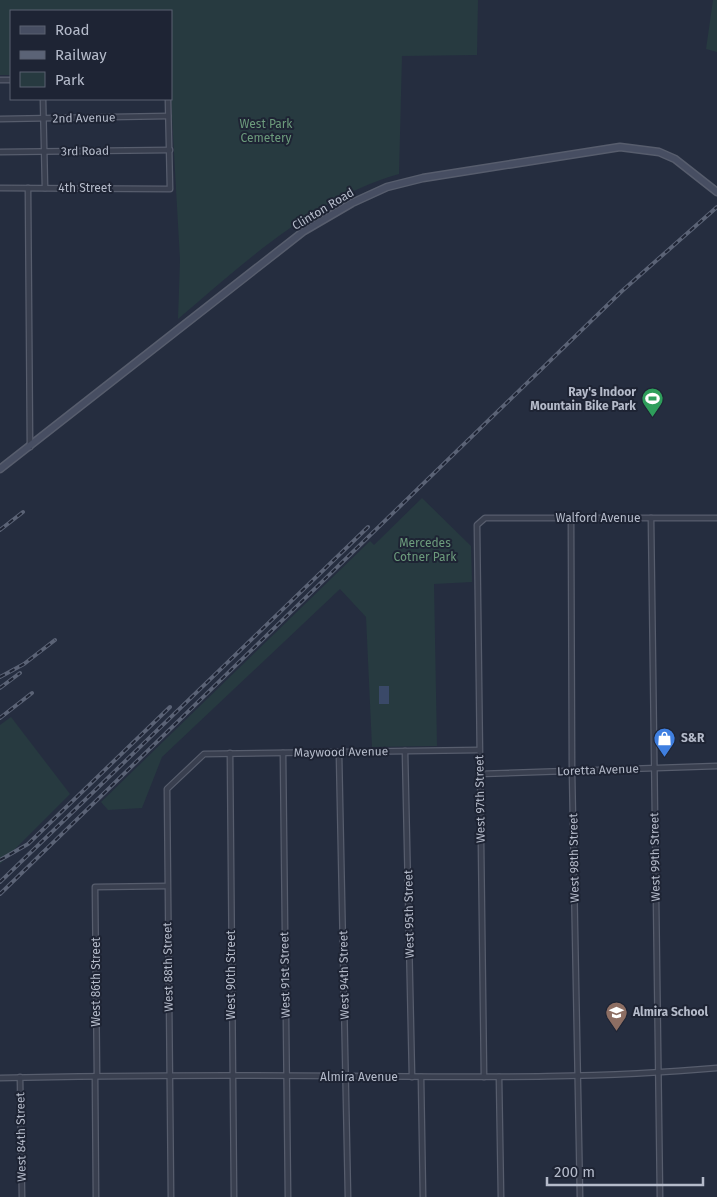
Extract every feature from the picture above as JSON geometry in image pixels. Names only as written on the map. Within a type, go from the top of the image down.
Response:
[{"type":"street","points":[[43,100],[45,188]]},
{"type":"street","points":[[168,100],[170,150]]},
{"type":"street","name":"2nd Avenue","points":[[0,119],[168,116]]},
{"type":"street","name":"Clinton Road","points":[[0,470],[304,231],[352,203],[386,188],[434,177],[620,147],[660,152],[675,159],[717,192]]},
{"type":"street","name":"3rd Road","points":[[0,152],[170,150]]},
{"type":"street","name":"4th Street","points":[[0,188],[170,189],[170,150]]},
{"type":"street","points":[[28,188],[30,447]]},
{"type":"street","name":"Walford Avenue","points":[[480,521],[485,518],[717,518]]},
{"type":"street","name":"West 99th Street","points":[[651,518],[660,1197]]},
{"type":"street","name":"West 98th Street","points":[[571,519],[572,770],[580,1197]]},
{"type":"street","name":"West 97th Street","points":[[480,521],[477,525],[484,1077]]},
{"type":"street","name":"Maywood Avenue","points":[[204,754],[479,750]]},
{"type":"street","name":"West 95th Street","points":[[405,751],[412,1077]]},
{"type":"street","name":"West 90th Street","points":[[230,753],[234,1197]]},
{"type":"street","name":"West 91st Street","points":[[283,753],[288,1197]]},
{"type":"street","name":"West 94th Street","points":[[339,753],[348,1197]]},
{"type":"street","name":"West 88th Street","points":[[171,1197],[167,789],[204,754]]},
{"type":"street","name":"Loretta Avenue","points":[[479,774],[717,766]]},
{"type":"street","name":"West 86th Street","points":[[96,1197],[96,887],[167,886]]},
{"type":"street","name":"Almira Avenue","points":[[0,1078],[96,1076],[578,1076],[658,1073],[717,1068]]},
{"type":"street","name":"West 84th Street","points":[[20,1077],[22,1197]]},
{"type":"street","points":[[421,1077],[424,1197]]},
{"type":"street","points":[[499,1077],[501,1197]]},
{"type":"green space","name":"West Park Cemetery","points":[[0,0],[478,0],[477,55],[402,56],[399,174],[367,185],[337,199],[281,234],[178,319],[180,260],[171,100],[172,10],[10,10],[10,75],[0,75]]},
{"type":"green space","points":[[713,0],[717,0],[717,52],[706,49]]},
{"type":"green space","name":"Mercedes Cotner Park","points":[[422,498],[471,546],[472,582],[434,584],[437,746],[372,747],[366,617],[340,589],[162,757],[142,808],[108,810],[101,802],[370,541],[374,545]]},
{"type":"green space","points":[[11,717],[70,794],[0,864],[0,725]]},
{"type":"water","points":[[379,686],[389,686],[389,704],[379,704]]},
{"type":"railway","points":[[0,894],[622,291],[717,207]]},
{"type":"railway","points":[[0,530],[23,512]]},
{"type":"railway","points":[[0,882],[368,527]]},
{"type":"railway","points":[[0,677],[24,664],[55,640]]},
{"type":"railway","points":[[0,688],[20,673]]},
{"type":"railway","points":[[0,718],[32,693]]},
{"type":"railway","points":[[0,860],[28,844],[170,707]]},
{"type":"place","name":"Ray's Indoor Mountain Bike Park","points":[[652,418]]},
{"type":"place","name":"S&R","points":[[665,757]]},
{"type":"place","name":"Almira School","points":[[617,1031]]}]
